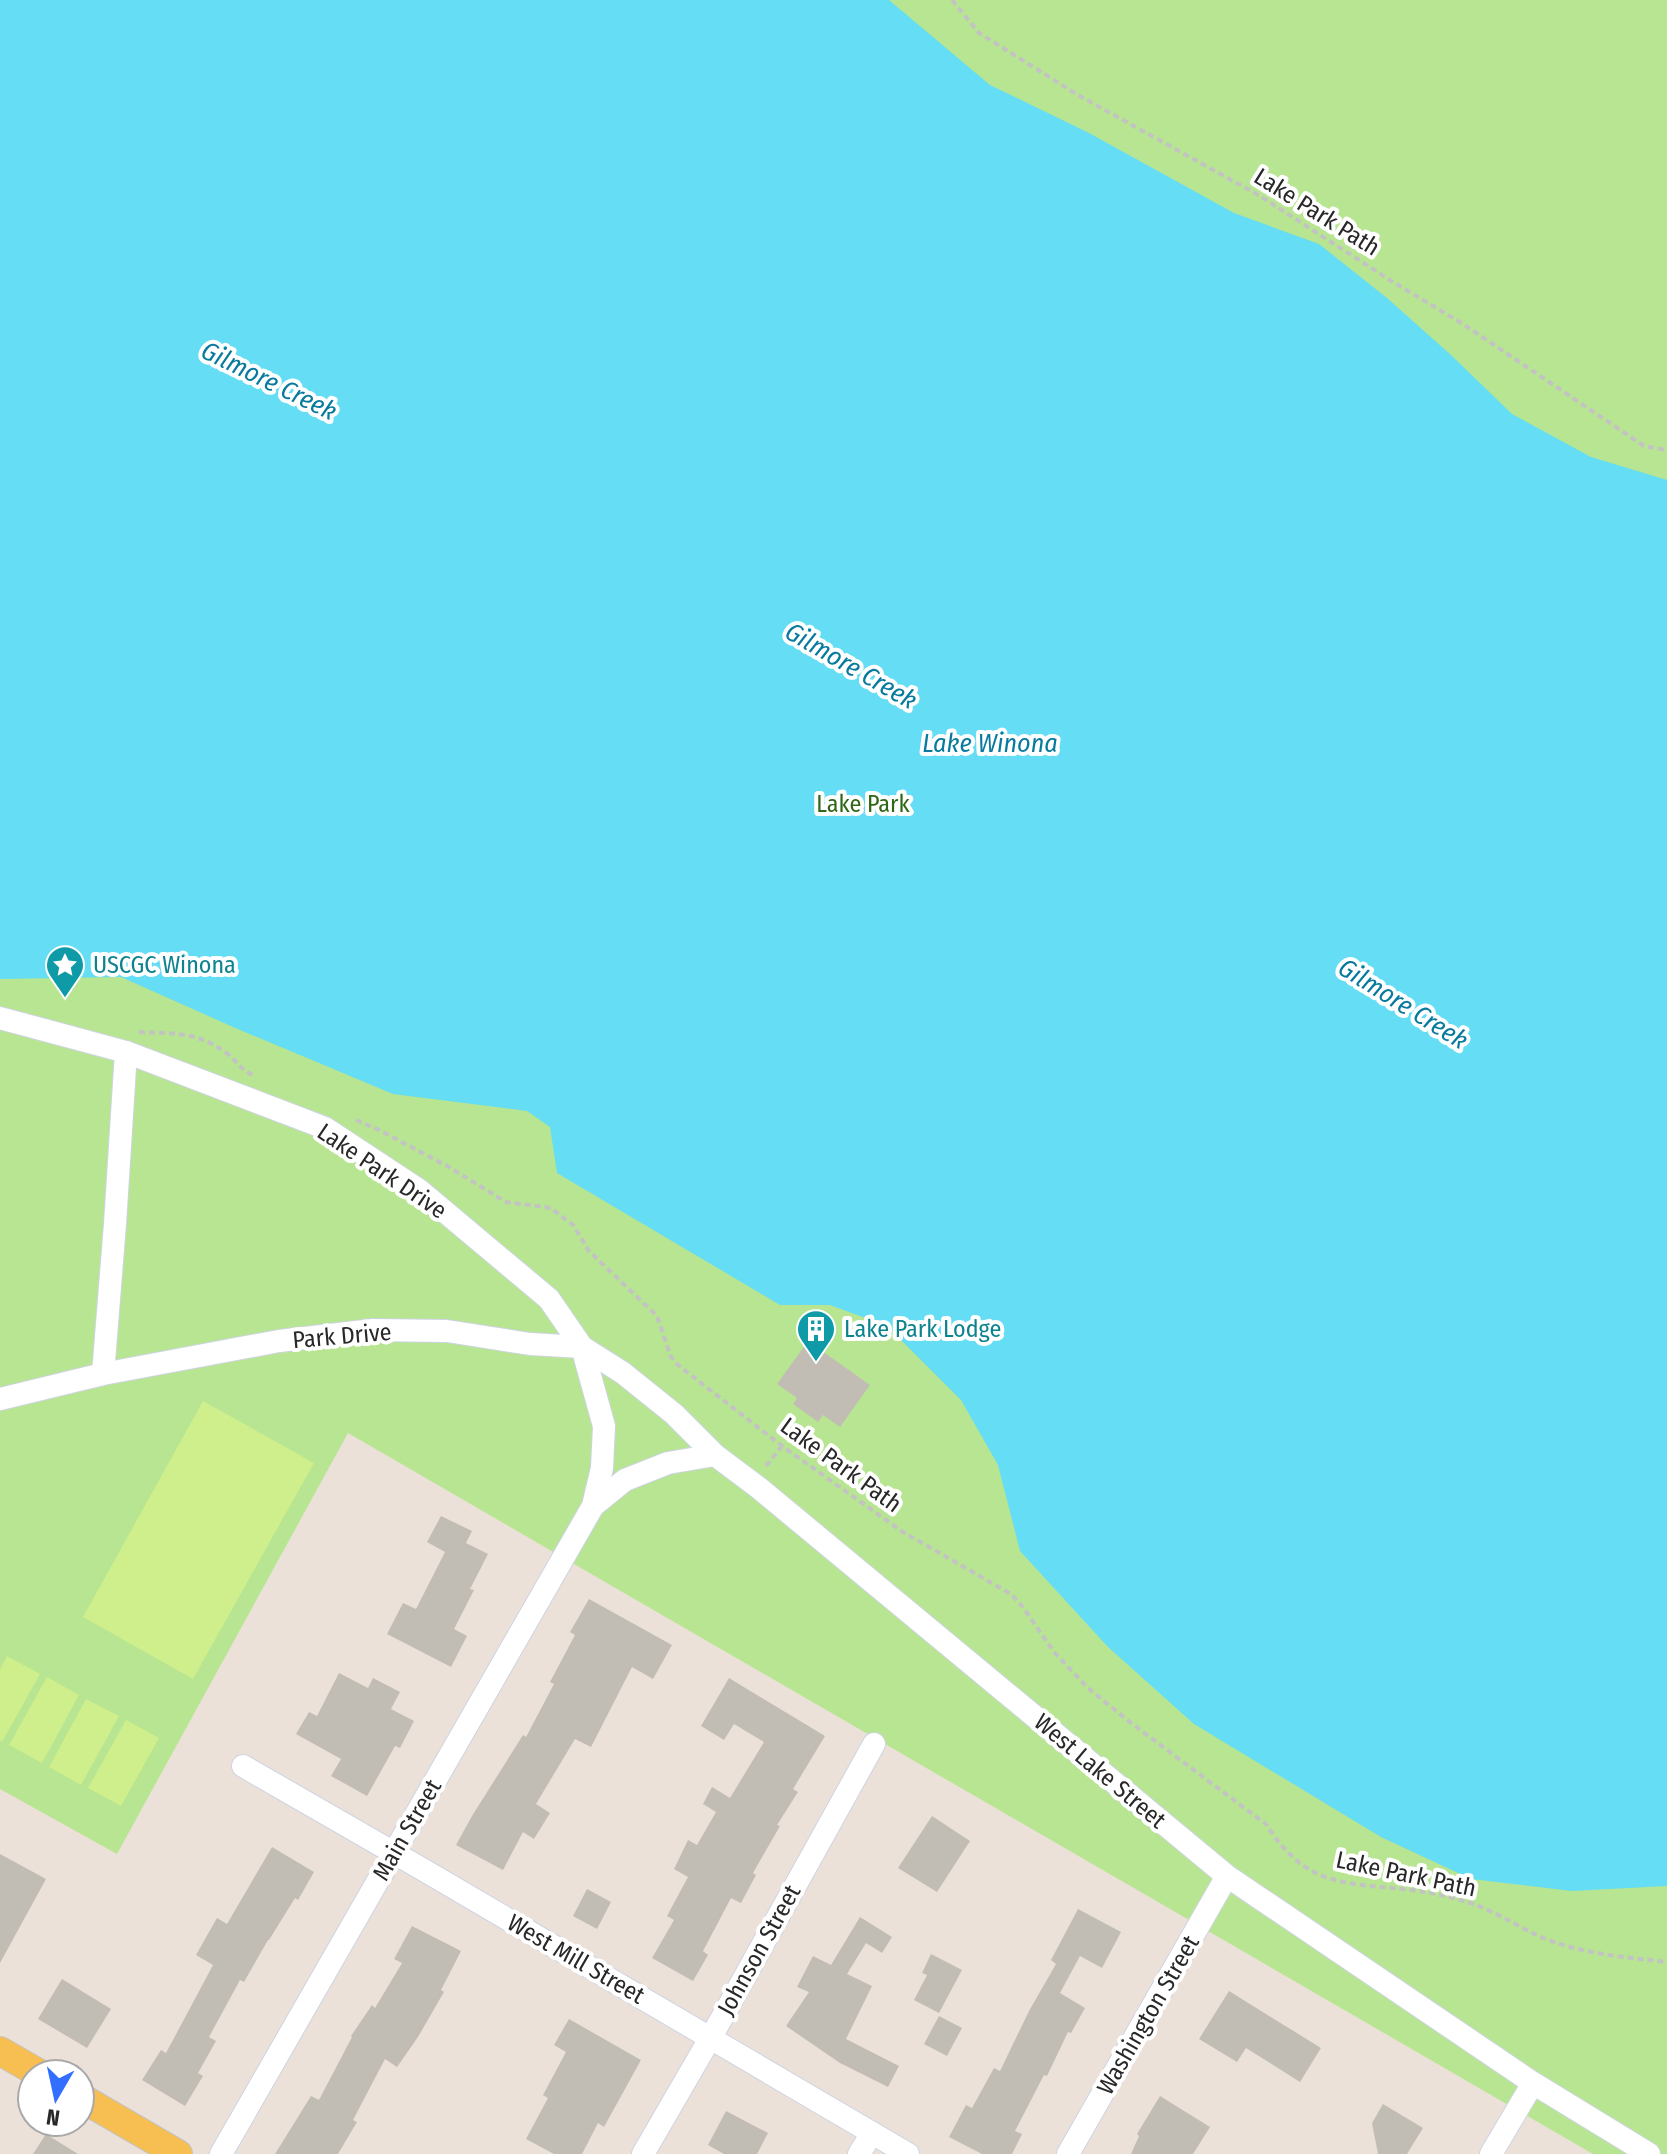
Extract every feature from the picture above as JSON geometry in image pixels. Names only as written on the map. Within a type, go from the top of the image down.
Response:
[{"type":"main road","points":[[96,2106],[178,2154]]},
{"type":"street","name":"Lake Park Drive","points":[[0,1018],[126,1052],[325,1128],[419,1190],[549,1299],[582,1347]]},
{"type":"street","points":[[103,1374],[126,1052]]},
{"type":"street","name":"Park Drive","points":[[0,1399],[103,1374],[279,1341],[373,1330],[447,1331],[530,1344],[582,1347]]},
{"type":"street","name":"West Lake Street","points":[[582,1347],[623,1373],[674,1414],[715,1455],[759,1488],[1227,1876],[1533,2083],[1649,2154]]},
{"type":"street","name":"Main Street","points":[[221,2154],[593,1506],[602,1468],[604,1426],[582,1347]]},
{"type":"street","name":"Main Street","points":[[593,1506],[625,1480],[668,1463],[715,1455]]},
{"type":"street","name":"Johnson Street","points":[[643,2154],[874,1744]]},
{"type":"street","name":"West Mill Street","points":[[243,1766],[908,2154]]},
{"type":"street","name":"Washington Street","points":[[1068,2154],[1227,1876]]},
{"type":"street","points":[[1491,2154],[1533,2083]]},
{"type":"street","points":[[859,2154],[872,2133]]},
{"type":"path","name":"Lake Park Path","points":[[952,0],[979,33],[991,41],[1078,95],[1260,196],[1463,324],[1644,446],[1667,450]]},
{"type":"path","points":[[138,1032],[188,1034],[204,1039],[232,1057],[241,1070],[255,1076]]},
{"type":"path","name":"Lake Park Path","points":[[351,1118],[449,1167],[506,1202],[551,1208],[573,1225],[589,1251],[657,1316],[671,1357],[678,1365],[782,1446],[903,1532],[1011,1594],[1054,1652],[1088,1688],[1267,1825],[1276,1840],[1298,1861],[1319,1874],[1348,1882],[1436,1894],[1467,1902],[1542,1937],[1574,1948],[1667,1962]]},
{"type":"green space","name":"Lake Winona","points":[[0,0],[1667,0],[1667,2154],[1593,2154],[348,1433],[117,1854],[0,1789]]},
{"type":"green space","points":[[203,1401],[314,1463],[193,1679],[83,1617]]},
{"type":"green space","points":[[7,1656],[40,1674],[2,1742],[0,1669]]},
{"type":"green space","points":[[47,1677],[79,1695],[42,1763],[9,1745]]},
{"type":"green space","points":[[86,1699],[119,1716],[81,1785],[49,1767]]},
{"type":"green space","points":[[126,1720],[159,1738],[121,1806],[88,1788]]},
{"type":"water","name":"Lake Winona","points":[[0,0],[889,0],[990,85],[1089,133],[1234,213],[1319,244],[1387,298],[1512,414],[1591,457],[1667,480],[1667,1886],[1572,1891],[1471,1879],[1381,1837],[1194,1724],[1108,1647],[1020,1551],[998,1465],[961,1400],[887,1326],[830,1305],[780,1305],[557,1173],[550,1127],[527,1111],[393,1094],[121,977],[0,979]]},
{"type":"building","name":"Lake Park Lodge","points":[[808,1341],[870,1385],[840,1427],[823,1415],[818,1422],[793,1404],[797,1398],[777,1384]]},
{"type":"building","points":[[441,1516],[472,1531],[466,1543],[488,1554],[454,1629],[467,1636],[451,1667],[387,1634],[403,1603],[416,1609],[445,1552],[427,1542]]},
{"type":"building","points":[[589,1599],[672,1645],[653,1679],[632,1667],[591,1747],[575,1739],[536,1804],[550,1813],[534,1839],[523,1832],[503,1870],[456,1845],[523,1735],[526,1737],[575,1635],[570,1632]]},
{"type":"building","points":[[339,1673],[368,1688],[373,1678],[400,1692],[391,1709],[414,1721],[400,1748],[395,1746],[367,1796],[331,1776],[341,1759],[296,1734],[309,1712],[317,1716]]},
{"type":"building","points":[[729,1678],[825,1736],[793,1789],[798,1792],[777,1825],[780,1826],[753,1873],[756,1875],[741,1903],[731,1898],[703,1951],[708,1955],[693,1981],[652,1958],[674,1920],[667,1916],[688,1877],[674,1869],[688,1840],[697,1845],[716,1812],[703,1804],[712,1787],[730,1798],[764,1742],[734,1724],[724,1740],[701,1726]]},
{"type":"building","points":[[932,1816],[970,1841],[937,1892],[898,1868]]},
{"type":"building","points":[[272,1847],[314,1872],[244,1982],[240,1980],[209,2037],[216,2041],[198,2073],[203,2076],[185,2106],[142,2080],[161,2050],[166,2053],[213,1965],[196,1955],[217,1918],[227,1924]]},
{"type":"building","points":[[0,1854],[46,1879],[0,1963]]},
{"type":"building","points":[[587,1889],[611,1902],[597,1929],[573,1916]]},
{"type":"building","points":[[1078,1909],[1121,1932],[1102,1968],[1080,1956],[1060,1993],[1085,2008],[1071,2033],[1068,2032],[1015,2131],[1022,2134],[1012,2154],[982,2154],[949,2137],[966,2105],[972,2108],[994,2068],[1000,2071],[1056,1964],[1051,1960]]},
{"type":"building","points":[[860,1917],[892,1937],[882,1953],[866,1943],[847,1974],[872,1986],[846,2039],[899,2066],[888,2087],[840,2063],[786,2026],[809,1992],[797,1987],[813,1956],[831,1965]]},
{"type":"building","points":[[412,1926],[461,1951],[441,1990],[444,1992],[418,2037],[397,2067],[385,2059],[353,2120],[357,2122],[338,2154],[275,2154],[311,2096],[319,2100],[351,2036],[372,2005],[375,2008],[402,1963],[394,1959]]},
{"type":"building","points":[[931,1954],[962,1970],[939,2013],[914,2000],[927,1975],[922,1973]]},
{"type":"building","points":[[62,1979],[111,2009],[87,2048],[38,2019]]},
{"type":"building","points":[[1229,1991],[1321,2048],[1300,2082],[1246,2048],[1237,2062],[1199,2039]]},
{"type":"building","points":[[939,2016],[962,2028],[947,2056],[924,2044]]},
{"type":"building","points":[[569,2019],[641,2060],[604,2127],[598,2123],[582,2154],[554,2154],[526,2139],[548,2098],[543,2095],[566,2052],[554,2045]]},
{"type":"building","points":[[1160,2096],[1210,2127],[1193,2154],[1131,2154],[1139,2136],[1137,2134]]},
{"type":"building","points":[[1383,2104],[1423,2128],[1407,2154],[1378,2154],[1372,2123]]},
{"type":"building","points":[[726,2111],[768,2133],[757,2154],[724,2154],[708,2145]]},
{"type":"building","points":[[43,2138],[52,2138],[78,2154],[33,2154]]},
{"type":"place","name":"USCGC Winona","points":[[65,999]]},
{"type":"place","name":"Lake Park Lodge","points":[[816,1363]]},
{"type":"water label","name":"Gilmore Creek","points":[[269,381]]},
{"type":"water label","name":"Gilmore Creek","points":[[851,666]]},
{"type":"water label","name":"Gilmore Creek","points":[[1403,1004]]},
{"type":"park label","name":"Lake Park","points":[[863,804]]}]
